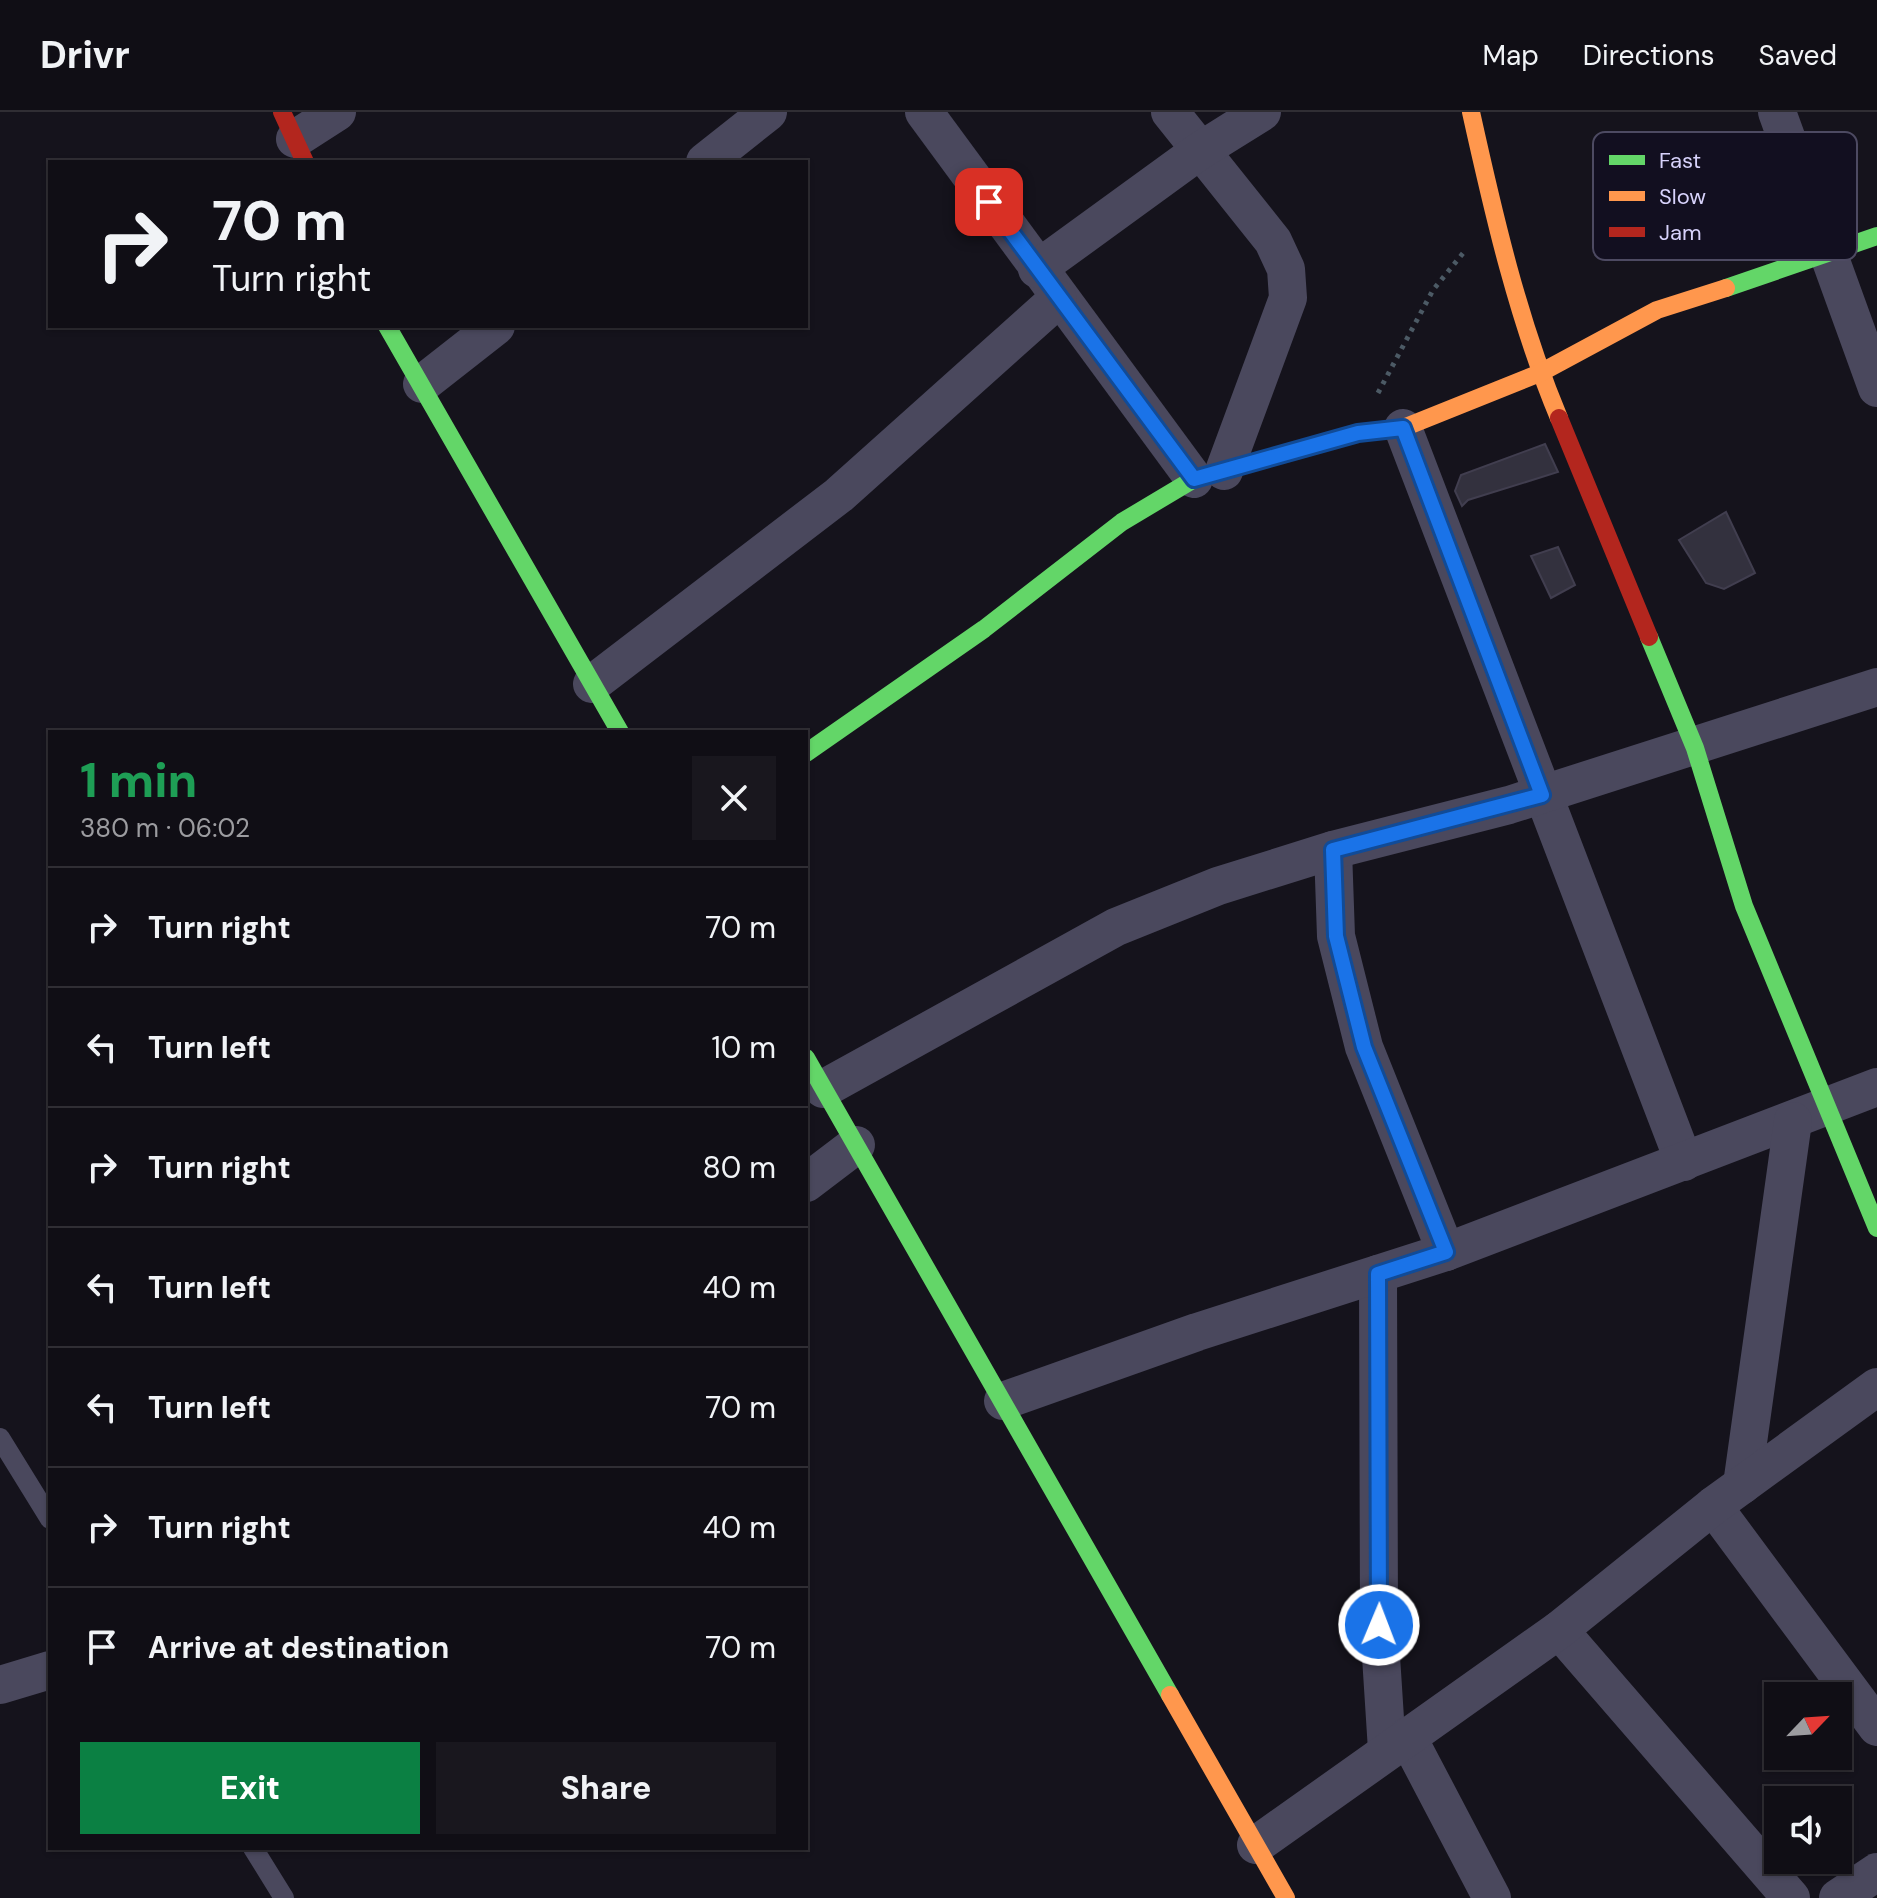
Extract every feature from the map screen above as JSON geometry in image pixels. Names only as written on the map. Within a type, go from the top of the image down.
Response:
[{"type":"street","points":[[294,138],[337,112]]},
{"type":"street","points":[[708,160],[768,112]]},
{"type":"street","points":[[924,112],[1048,284],[1209,475]]},
{"type":"street","points":[[1170,112],[1198,152],[1273,241],[1286,269],[1288,298],[1209,475]]},
{"type":"street","points":[[592,684],[839,495],[1048,284],[1198,152],[1262,112]]},
{"type":"street","points":[[1471,112],[1494,217],[1540,373],[1695,748],[1744,906],[1877,1228]]},
{"type":"street","points":[[1777,112],[1784,132]]},
{"type":"street","points":[[1857,244],[1877,236]]},
{"type":"street","points":[[808,752],[984,629],[1122,522],[1209,475],[1358,433],[1403,428],[1540,373],[1657,310],[1811,260]]},
{"type":"street","points":[[1832,260],[1877,388]]},
{"type":"street","points":[[388,328],[619,730]]},
{"type":"street","points":[[422,384],[493,328]]},
{"type":"street","points":[[1403,428],[1684,1162]]},
{"type":"street","points":[[1286,1898],[815,1074],[1116,927],[1218,886],[1333,850],[1542,795],[1877,687]]},
{"type":"street","points":[[1333,850],[1336,936],[1364,1047],[1446,1252]]},
{"type":"street","points":[[1003,1401],[1197,1332],[1446,1252],[1877,1087]]},
{"type":"street","points":[[1793,1121],[1728,1496],[1877,1727]]},
{"type":"street","points":[[808,1181],[856,1145]]},
{"type":"street","points":[[1378,1274],[1379,1625],[1397,1743],[1492,1898]]},
{"type":"street","points":[[1256,1845],[1559,1630],[1728,1496],[1877,1387]]},
{"type":"street","points":[[1559,1630],[1791,1898]]},
{"type":"street","points":[[0,1685],[48,1671]]},
{"type":"street","points":[[1838,1898],[1877,1872]]},
{"type":"lane","points":[[0,1438],[48,1516]]},
{"type":"lane","points":[[254,1850],[284,1898]]},
{"type":"path","points":[[1358,433],[1433,290],[1494,217]]},
{"type":"building","points":[[1545,444],[1558,472],[1468,500],[1462,506],[1455,491],[1461,475]]},
{"type":"building","points":[[1726,512],[1755,573],[1724,589],[1706,583],[1679,540]]},
{"type":"building","points":[[1558,547],[1575,585],[1551,598],[1531,556]]},
{"type":"traffic: fast","points":[[1857,243],[1877,236]]},
{"type":"traffic: fast","points":[[1726,288],[1807,260]]},
{"type":"traffic: fast","points":[[388,328],[619,730]]},
{"type":"traffic: fast","points":[[808,752],[984,629],[1122,522],[1194,479],[1254,462]]},
{"type":"traffic: fast","points":[[1649,637],[1695,748],[1744,906],[1877,1228]]},
{"type":"traffic: fast","points":[[808,1062],[1170,1695]]},
{"type":"traffic: slow","points":[[1471,112],[1519,306],[1559,418]]},
{"type":"traffic: slow","points":[[1254,462],[1358,433],[1403,428],[1540,373],[1657,310],[1726,288]]},
{"type":"traffic: slow","points":[[1170,1695],[1286,1898]]},
{"type":"traffic: jam","points":[[282,112],[304,160]]},
{"type":"traffic: jam","points":[[1559,418],[1649,637]]},
{"type":"route","points":[[989,202],[1194,479],[1358,433],[1403,428],[1542,795],[1333,850],[1336,936],[1364,1047],[1446,1252],[1378,1274],[1379,1625]]}]
